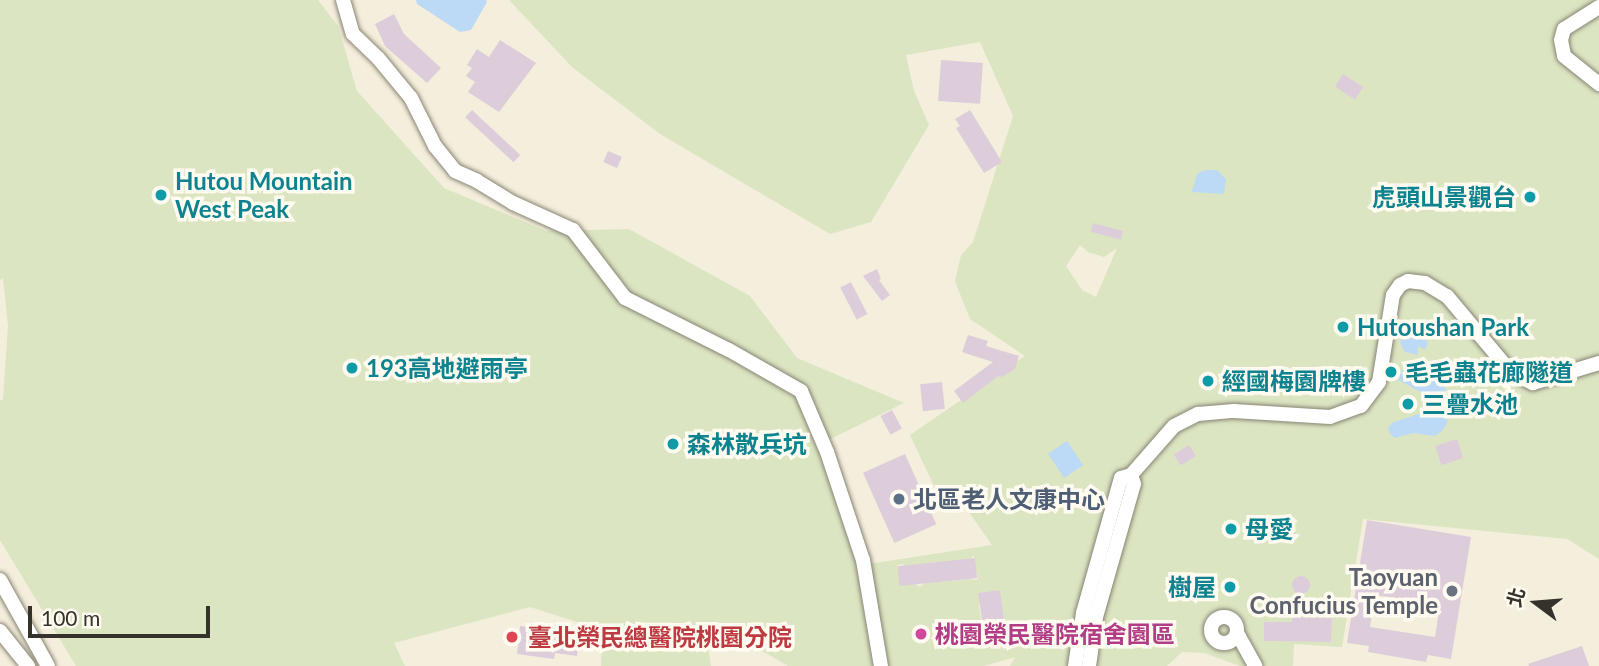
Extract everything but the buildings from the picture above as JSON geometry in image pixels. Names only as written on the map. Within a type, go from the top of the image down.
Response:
[{"type":"street","points":[[343,0],[353,34],[378,58],[411,98],[435,146],[455,171],[513,203],[573,230],[625,298],[729,350],[801,391],[827,452],[863,560],[881,666]]},
{"type":"street","points":[[1599,7],[1564,29],[1561,40],[1564,56],[1599,84]]},
{"type":"street","points":[[1075,666],[1083,613],[1121,478],[1131,475],[1174,426],[1198,414],[1234,411],[1330,417],[1361,406],[1379,382],[1393,295],[1400,285],[1408,281],[1425,283],[1447,296],[1510,371],[1532,383],[1599,363]]},
{"type":"street","points":[[1089,666],[1096,617],[1135,484],[1131,475]]},
{"type":"street","points":[[0,580],[48,666]]},
{"type":"street","points":[[0,631],[28,666]]},
{"type":"street","points":[[1237,633],[1255,666]]},
{"type":"street","points":[[20,653],[33,642]]},
{"type":"green space","points":[[0,0],[318,0],[338,26],[357,91],[444,188],[546,231],[629,229],[750,296],[797,358],[904,403],[818,445],[862,565],[992,545],[959,498],[940,499],[910,435],[1025,356],[970,319],[955,281],[961,255],[973,242],[1013,116],[980,42],[906,55],[914,91],[929,125],[871,222],[830,234],[660,134],[572,67],[509,0],[1599,0],[1599,559],[1567,539],[1363,519],[1342,647],[1294,644],[1293,666],[1240,666],[1204,653],[1182,652],[1167,666],[1010,666],[1015,657],[984,666],[788,666],[764,652],[708,647],[711,666],[601,666],[602,630],[530,607],[394,643],[405,666],[76,666],[0,540],[0,401],[3,399],[8,326],[3,278],[0,280]],"holes":[[[1080,245],[1088,252],[1104,257],[1117,248],[1096,297],[1082,290],[1066,266]],[[974,555],[974,574],[977,573],[978,579],[972,580],[971,576],[960,580],[925,583],[920,587],[898,571],[897,565],[904,564],[905,568],[970,559]],[[996,590],[1000,590],[1006,632],[1001,633],[1000,630],[983,634],[979,605],[996,594]]]},
{"type":"water","points":[[416,0],[487,2],[471,30],[460,32],[417,4]]},
{"type":"water","points":[[1205,170],[1217,170],[1226,179],[1224,194],[1192,192],[1197,174]]},
{"type":"water","name":"三疊水池","points":[[1410,332],[1423,334],[1428,343],[1425,350],[1418,346],[1418,355],[1405,352],[1400,343],[1403,335]]},
{"type":"water","name":"三疊水池","points":[[1406,361],[1439,367],[1446,391],[1425,394],[1398,380]]},
{"type":"water","name":"三疊水池","points":[[1431,410],[1443,413],[1448,421],[1443,430],[1435,436],[1413,433],[1395,438],[1390,434],[1388,427],[1394,422]]},
{"type":"water","points":[[1067,441],[1083,465],[1064,478],[1048,454]]},
{"type":"place","name":"Hutou Mountain West Peak","points":[[161,195]]},
{"type":"place","name":"虎頭山景觀台","points":[[1530,197]]},
{"type":"place","name":"Hutoushan Park","points":[[1343,327]]},
{"type":"place","name":"193高地避雨亭","points":[[352,368]]},
{"type":"place","name":"毛毛蟲花廊隧道","points":[[1391,372]]},
{"type":"place","name":"經國梅園牌樓","points":[[1208,381]]},
{"type":"place","name":"三疊水池","points":[[1408,404]]},
{"type":"place","name":"森林散兵坑","points":[[673,444]]},
{"type":"place","name":"北區老人文康中心","points":[[899,499]]},
{"type":"place","name":"母愛","points":[[1231,529]]},
{"type":"place","name":"樹屋","points":[[1230,587]]},
{"type":"place","name":"Taoyuan Confucius Temple","points":[[1452,591]]},
{"type":"place","name":"桃園榮民醫院宿舍園區","points":[[921,634]]},
{"type":"place","name":"臺北榮民總醫院桃園分院","points":[[512,637]]}]
